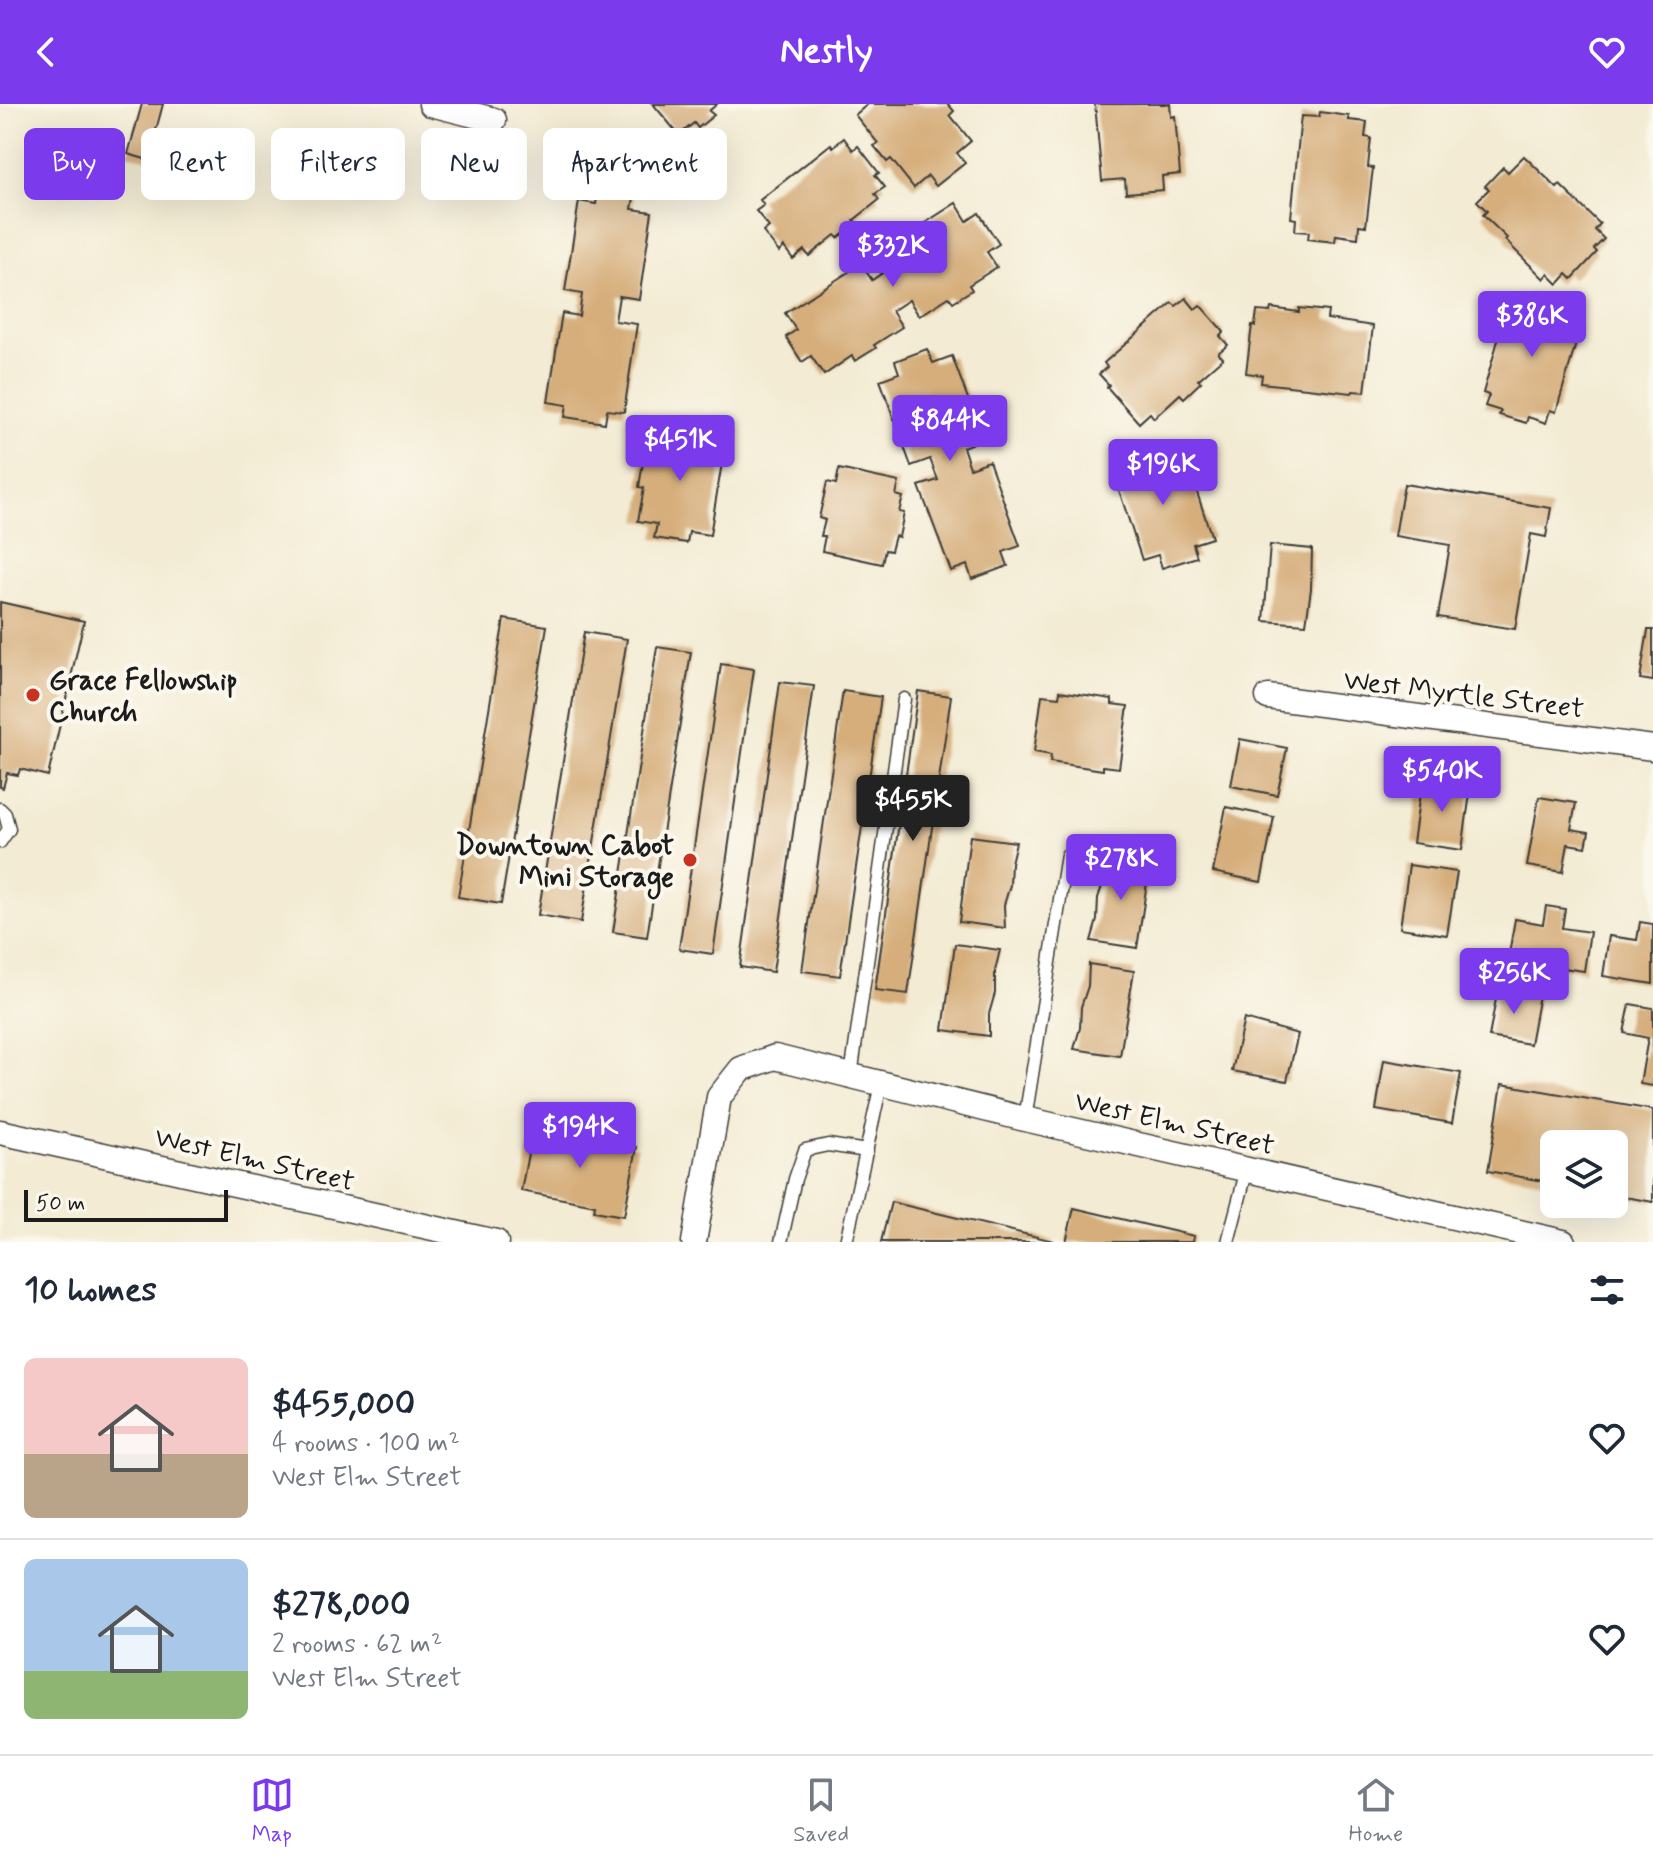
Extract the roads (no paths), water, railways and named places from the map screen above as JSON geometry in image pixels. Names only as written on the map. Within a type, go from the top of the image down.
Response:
[{"type":"street","points":[[431,104],[494,120]]},
{"type":"street","name":"West Myrtle Street","points":[[1268,697],[1653,748]]},
{"type":"street","name":"West Elm Street","points":[[694,1242],[719,1097],[741,1069],[775,1057],[1025,1119],[1563,1242]]},
{"type":"street","name":"West Elm Street","points":[[0,1132],[496,1242]]},
{"type":"lane","points":[[851,1076],[904,699]]},
{"type":"lane","points":[[0,809],[5,814],[9,829],[0,842]]},
{"type":"lane","points":[[1025,1119],[1067,855]]},
{"type":"lane","points":[[846,1242],[881,1084]]},
{"type":"lane","points":[[781,1242],[805,1150],[828,1145],[867,1151]]},
{"type":"lane","points":[[1228,1242],[1247,1169]]},
{"type":"place","name":"Grace Fellowship Church","points":[[33,695]]},
{"type":"place","name":"Downtown Cabot Mini Storage","points":[[690,860]]}]
